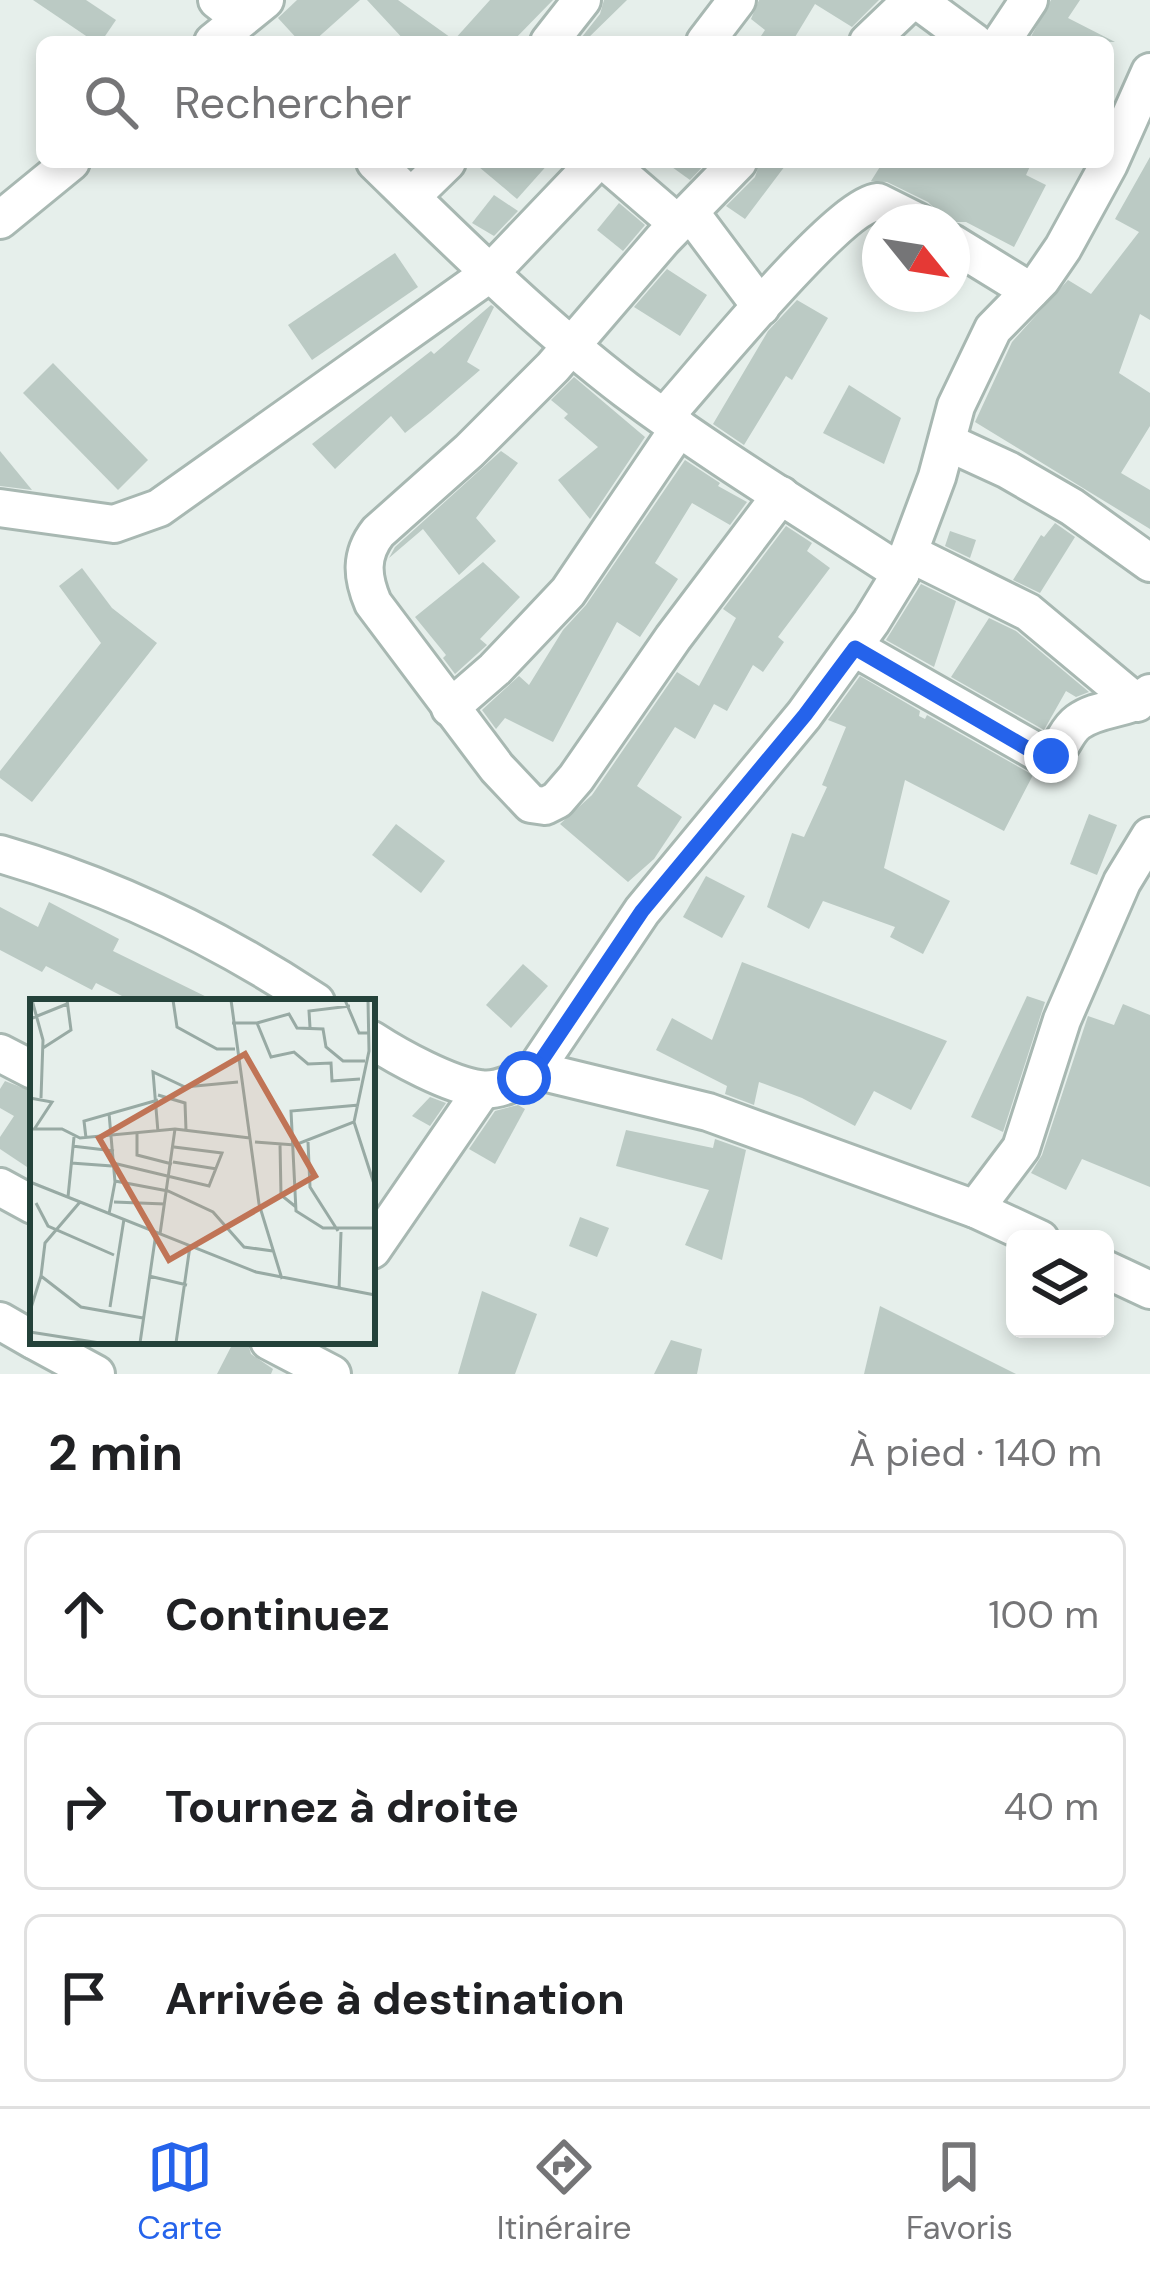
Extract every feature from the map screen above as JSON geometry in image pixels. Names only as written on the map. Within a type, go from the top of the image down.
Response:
[{"type":"street","points":[[554,36],[582,0]]},
{"type":"street","points":[[710,36],[737,0]]},
{"type":"street","points":[[875,36],[914,0],[965,36]]},
{"type":"street","points":[[1004,36],[1029,0]]},
{"type":"street","points":[[1128,128],[1150,72]]},
{"type":"street","points":[[6,208],[63,168]]},
{"type":"street","points":[[381,168],[489,274],[671,423],[781,494],[905,563],[1028,612],[1143,698]]},
{"type":"street","points":[[411,197],[441,168]]},
{"type":"street","points":[[0,508],[113,524],[159,508],[489,274],[590,168]]},
{"type":"street","points":[[614,168],[684,218],[761,307]]},
{"type":"street","points":[[732,168],[573,346],[367,546],[365,584],[373,603],[496,768],[530,804],[541,807],[555,802],[781,494]]},
{"type":"street","points":[[375,1042],[425,1069],[482,1090],[524,1078],[535,1070],[642,911],[855,648],[905,563],[956,406],[993,328],[1063,248],[1106,168]]},
{"type":"street","points":[[450,708],[522,643],[568,592],[671,423],[790,272],[862,207]]},
{"type":"street","points":[[970,254],[1030,291]]},
{"type":"street","points":[[947,442],[1072,507],[1150,563]]},
{"type":"street","points":[[855,648],[1046,757],[1055,754],[1079,721],[1143,698]]},
{"type":"street","points":[[975,1209],[1021,1148],[1062,1020],[1122,882],[1150,836]]},
{"type":"street","points":[[0,854],[75,880],[240,952],[311,999]]},
{"type":"street","points":[[0,1053],[30,1068]]},
{"type":"street","points":[[535,1070],[708,1112],[1020,1230]]},
{"type":"street","points":[[375,1246],[482,1090]]},
{"type":"street","points":[[0,1187],[30,1203]]},
{"type":"street","points":[[1114,1273],[1150,1290]]},
{"type":"street","points":[[0,1321],[30,1339]]},
{"type":"street","points":[[40,1344],[96,1374]]},
{"type":"building","points":[[33,0],[86,0],[116,20],[105,36],[86,36]]},
{"type":"building","points":[[297,0],[360,0],[320,36],[294,36],[278,18]]},
{"type":"building","points":[[367,0],[398,0],[448,36],[400,36]]},
{"type":"building","points":[[490,0],[553,0],[518,36],[458,36]]},
{"type":"building","points":[[604,0],[627,0],[590,36],[583,36],[600,14]]},
{"type":"building","points":[[759,0],[879,0],[852,27],[815,4],[796,36],[761,36],[765,30],[751,19]]},
{"type":"building","points":[[1051,0],[1080,0],[1068,18],[1103,36],[1031,36]]},
{"type":"building","points":[[1150,157],[1150,320],[1140,314],[1119,373],[1150,393],[1150,426],[1121,473],[1150,490],[1150,529],[975,422],[1012,342],[1068,280],[1091,294],[1139,232],[1115,219]]},
{"type":"building","points":[[480,168],[545,168],[517,199]]},
{"type":"building","points":[[673,168],[701,168],[690,180]]},
{"type":"building","points":[[758,168],[783,168],[745,219],[726,206]]},
{"type":"building","points":[[879,168],[1029,168],[1026,175],[1046,185],[1014,247],[970,224],[970,204],[930,204],[887,182],[871,181]]},
{"type":"building","points":[[494,195],[518,211],[494,236],[472,223]]},
{"type":"building","points":[[619,203],[645,225],[623,251],[597,230]]},
{"type":"building","points":[[395,253],[418,287],[312,360],[288,325]]},
{"type":"building","points":[[673,262],[667,269],[707,295],[680,336],[634,307]]},
{"type":"building","points":[[797,300],[828,318],[792,380],[786,376],[744,445],[713,424],[768,331]]},
{"type":"building","points":[[491,305],[467,362],[480,370],[405,433],[391,416],[335,469],[312,444],[431,351],[434,354]]},
{"type":"building","points":[[53,363],[148,460],[118,490],[23,393]]},
{"type":"building","points":[[574,377],[645,437],[590,519],[558,480],[598,447],[551,400]]},
{"type":"building","points":[[849,385],[901,418],[884,464],[823,433]]},
{"type":"building","points":[[0,451],[32,490],[0,486]]},
{"type":"building","points":[[501,451],[518,463],[476,518],[496,541],[459,575],[423,529],[389,558],[395,547]]},
{"type":"building","points":[[685,460],[747,502],[730,525],[692,503],[655,563],[678,579],[640,637],[617,622],[553,742],[505,718],[496,729],[482,710],[519,676],[529,685]]},
{"type":"building","points":[[1055,523],[1075,537],[1040,593],[1013,580],[1041,535]]},
{"type":"building","points":[[786,526],[812,543],[807,551],[830,568],[778,637],[784,642],[763,672],[753,665],[727,711],[714,704],[695,739],[675,727],[637,786],[682,817],[654,859],[628,882],[560,824],[592,795],[677,672],[699,686],[736,618],[723,609]]},
{"type":"building","points":[[950,531],[976,540],[970,558],[945,546]]},
{"type":"building","points":[[483,562],[520,597],[480,639],[487,645],[455,674],[415,617]]},
{"type":"building","points":[[82,568],[112,608],[157,643],[32,802],[0,778],[0,771],[101,643],[59,586]]},
{"type":"building","points":[[921,584],[956,601],[934,667],[886,640]]},
{"type":"building","points":[[989,618],[1016,631],[1089,692],[1076,697],[1066,691],[1044,730],[951,677]]},
{"type":"building","points":[[860,676],[920,711],[919,716],[925,719],[927,715],[1033,775],[1004,831],[905,780],[884,868],[950,901],[923,954],[890,937],[895,927],[823,901],[809,929],[767,907],[792,833],[804,837],[827,787],[822,785],[846,727],[828,720]]},
{"type":"building","points":[[1089,814],[1117,825],[1097,875],[1070,864]]},
{"type":"building","points":[[396,824],[445,861],[421,893],[372,855]]},
{"type":"building","points":[[706,876],[745,896],[722,938],[683,917]]},
{"type":"building","points":[[49,902],[119,939],[113,951],[211,999],[128,999],[96,983],[92,990],[46,966],[42,972],[0,950],[0,907],[38,927]]},
{"type":"building","points":[[742,962],[947,1041],[911,1110],[874,1091],[855,1126],[759,1082],[754,1105],[725,1094],[727,1086],[656,1050],[672,1018],[712,1040]]},
{"type":"building","points":[[523,964],[548,986],[511,1028],[486,1005]]},
{"type":"building","points":[[1027,996],[1045,1002],[1003,1132],[971,1117]]},
{"type":"building","points":[[1123,1004],[1150,1015],[1150,1187],[1082,1159],[1066,1190],[1031,1173],[1042,1155],[1088,1016],[1114,1025]]},
{"type":"building","points":[[5,1081],[30,1091],[30,1169],[0,1149],[0,1137],[14,1116],[0,1108]]},
{"type":"building","points":[[430,1097],[446,1103],[430,1126],[412,1116]]},
{"type":"building","points":[[518,1105],[525,1109],[495,1164],[469,1149],[495,1111]]},
{"type":"building","points":[[626,1130],[713,1148],[715,1139],[746,1150],[722,1260],[685,1245],[709,1190],[616,1166]]},
{"type":"building","points":[[580,1217],[609,1228],[597,1257],[569,1246]]},
{"type":"building","points":[[482,1291],[537,1314],[515,1374],[458,1374]]},
{"type":"building","points":[[880,1306],[1016,1374],[864,1374]]},
{"type":"building","points":[[671,1340],[702,1349],[697,1374],[654,1374]]},
{"type":"building","points":[[232,1344],[248,1344],[251,1354],[273,1369],[271,1374],[217,1374]]},
{"type":"route","points":[[524,1078],[535,1070],[642,911],[855,648],[1037,754],[1051,756]]}]
